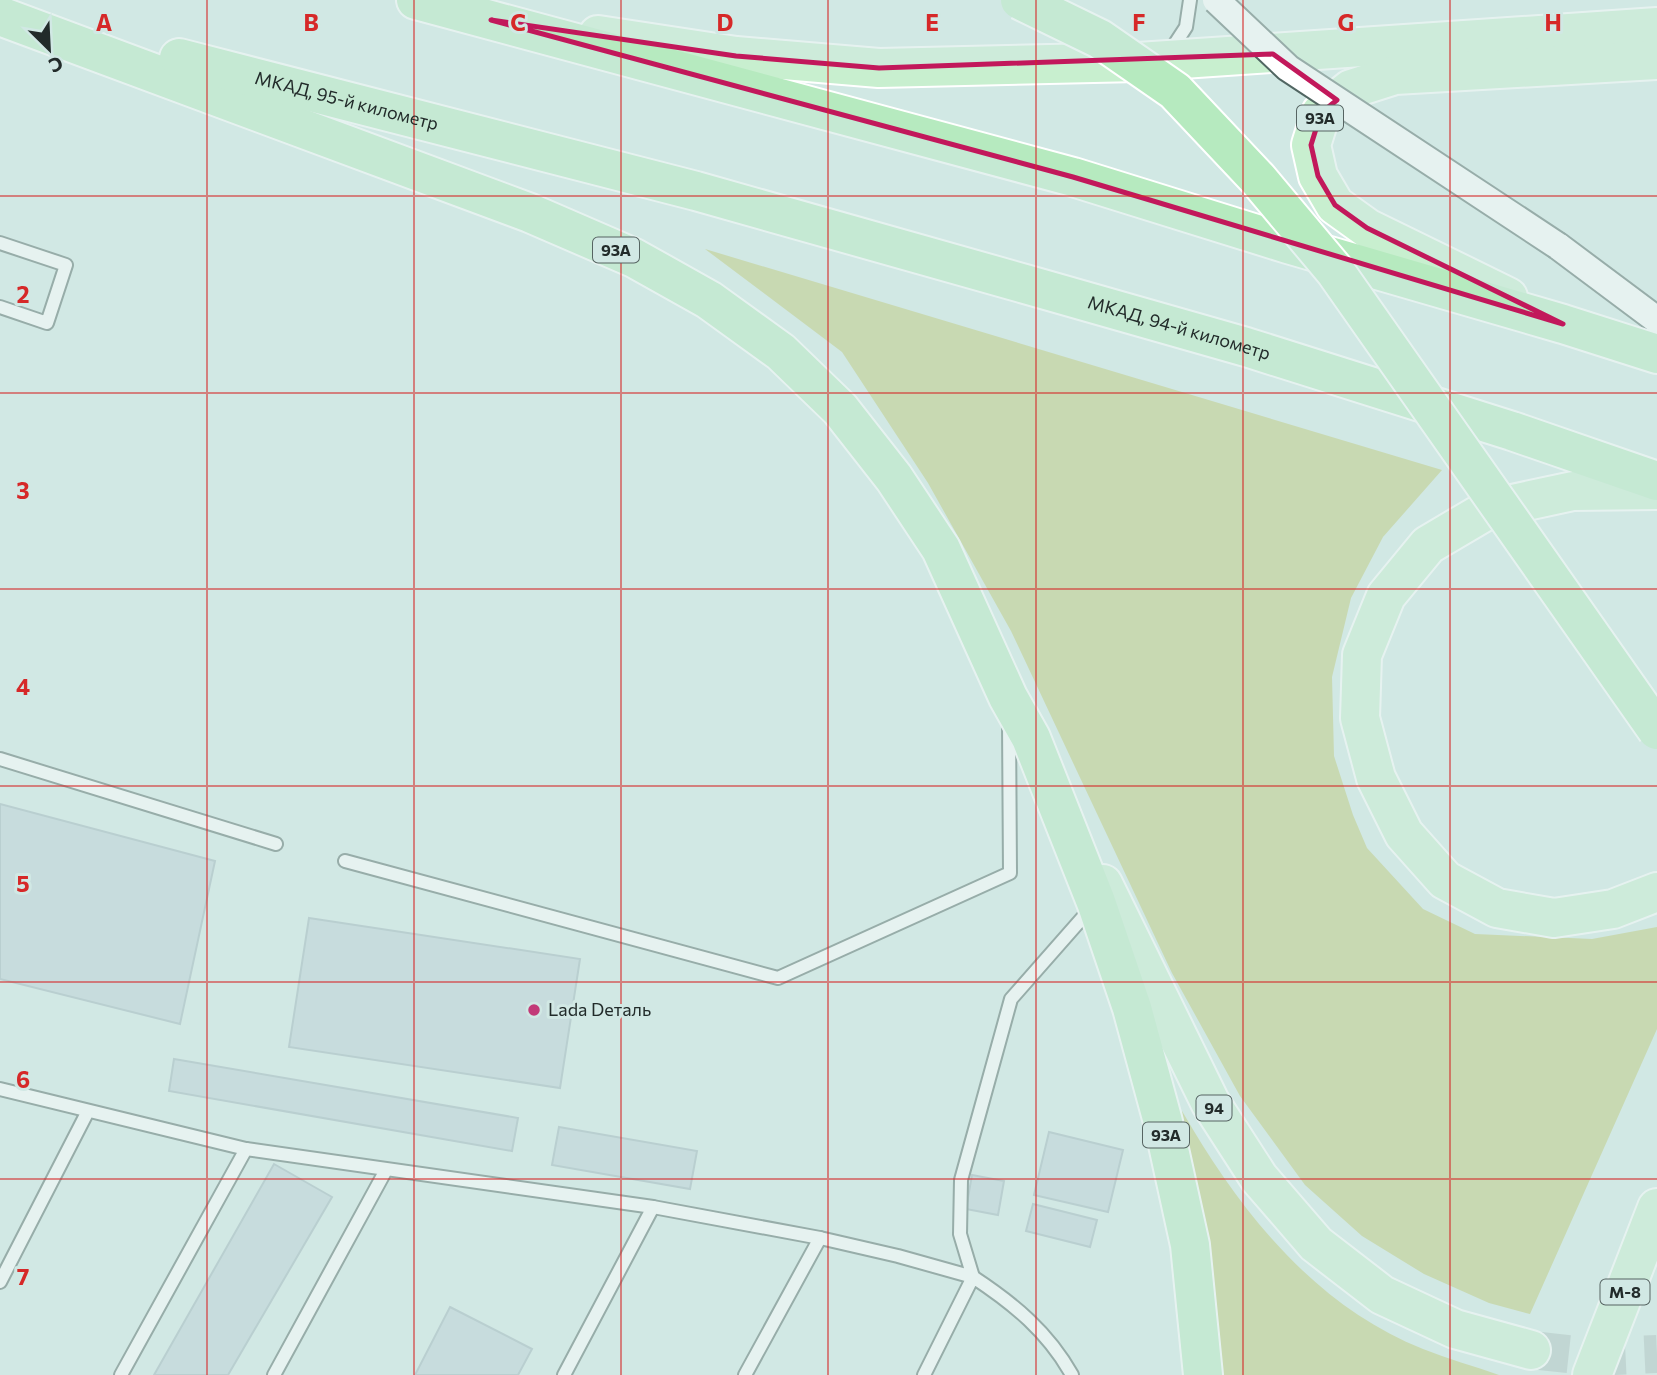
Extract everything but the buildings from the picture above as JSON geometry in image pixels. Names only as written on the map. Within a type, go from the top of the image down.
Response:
[{"type":"highway","points":[[416,0],[1073,177],[1289,244],[1563,324],[1657,355]]},
{"type":"highway","points":[[1020,0],[1100,39],[1175,91],[1258,179],[1335,271],[1657,730]]},
{"type":"highway","name":"МКАД, 95-й километр","points":[[0,7],[208,67],[696,191]]},
{"type":"highway","name":"93A","points":[[0,16],[530,213],[634,258],[709,300],[781,352],[840,409],[894,478],[941,549],[1008,697],[1031,738],[1107,908],[1163,1122],[1190,1245],[1203,1375]]},
{"type":"highway","name":"МКАД, 94-й километр","points":[[696,191],[1246,347],[1512,431],[1657,481]]},
{"type":"main road","points":[[491,20],[736,55],[879,68],[1138,62],[1657,27]]},
{"type":"main road","name":"93A","points":[[1563,324],[1367,228],[1335,205],[1318,176],[1311,145],[1321,114],[1351,89],[1395,75],[1657,60]]},
{"type":"main road","points":[[1657,490],[1573,491],[1489,509],[1428,545],[1385,596],[1362,655],[1360,718],[1376,778],[1404,834],[1445,880],[1497,908],[1554,918],[1613,909],[1657,892]]},
{"type":"main road","name":"94","points":[[1107,908],[1210,1102],[1259,1178],[1315,1244],[1382,1295],[1455,1329],[1531,1350]]},
{"type":"main road","name":"М-8","points":[[1592,1375],[1657,1208]]},
{"type":"street","points":[[1216,0],[1288,68],[1559,246],[1657,320]]},
{"type":"lane","points":[[1138,62],[1171,53],[1186,27],[1189,0]]},
{"type":"lane","points":[[1216,0],[1254,55]]},
{"type":"lane","points":[[0,243],[66,265],[47,323],[0,307]]},
{"type":"lane","points":[[345,861],[778,978],[1010,873],[1008,697]]},
{"type":"lane","points":[[0,759],[276,844]]},
{"type":"lane","points":[[924,1375],[974,1277],[960,1234],[961,1180],[1011,999],[1107,908]]},
{"type":"lane","points":[[0,1089],[246,1149],[653,1207],[820,1238],[898,1256],[974,1277],[1007,1300],[1033,1323],[1057,1349],[1072,1375]]},
{"type":"lane","points":[[0,1282],[88,1111]]},
{"type":"lane","points":[[121,1375],[246,1149]]},
{"type":"lane","points":[[274,1375],[386,1170]]},
{"type":"lane","points":[[564,1375],[653,1207]]},
{"type":"lane","points":[[745,1375],[820,1238]]},
{"type":"highlighted area","points":[[491,20],[736,56],[879,68],[1273,54],[1337,100],[1321,113],[1311,145],[1318,176],[1335,205],[1367,228],[1563,324],[1073,177]]},
{"type":"green space","points":[[705,249],[1442,470],[1383,537],[1351,598],[1332,677],[1334,756],[1367,848],[1423,909],[1475,934],[1592,939],[1657,927],[1657,1029],[1530,1314],[1489,1303],[1424,1274],[1362,1236],[1305,1185],[1240,1096],[1172,973],[1011,631],[928,483],[842,352]]},
{"type":"green space","points":[[1182,1111],[1228,1184],[1254,1218],[1313,1280],[1347,1307],[1383,1330],[1423,1349],[1499,1375],[1214,1375],[1187,1172]]},
{"type":"tunnel","points":[[1531,1350],[1594,1357],[1657,1354]]},
{"type":"place","name":"Lada Dеталь","points":[[534,1010]]}]
